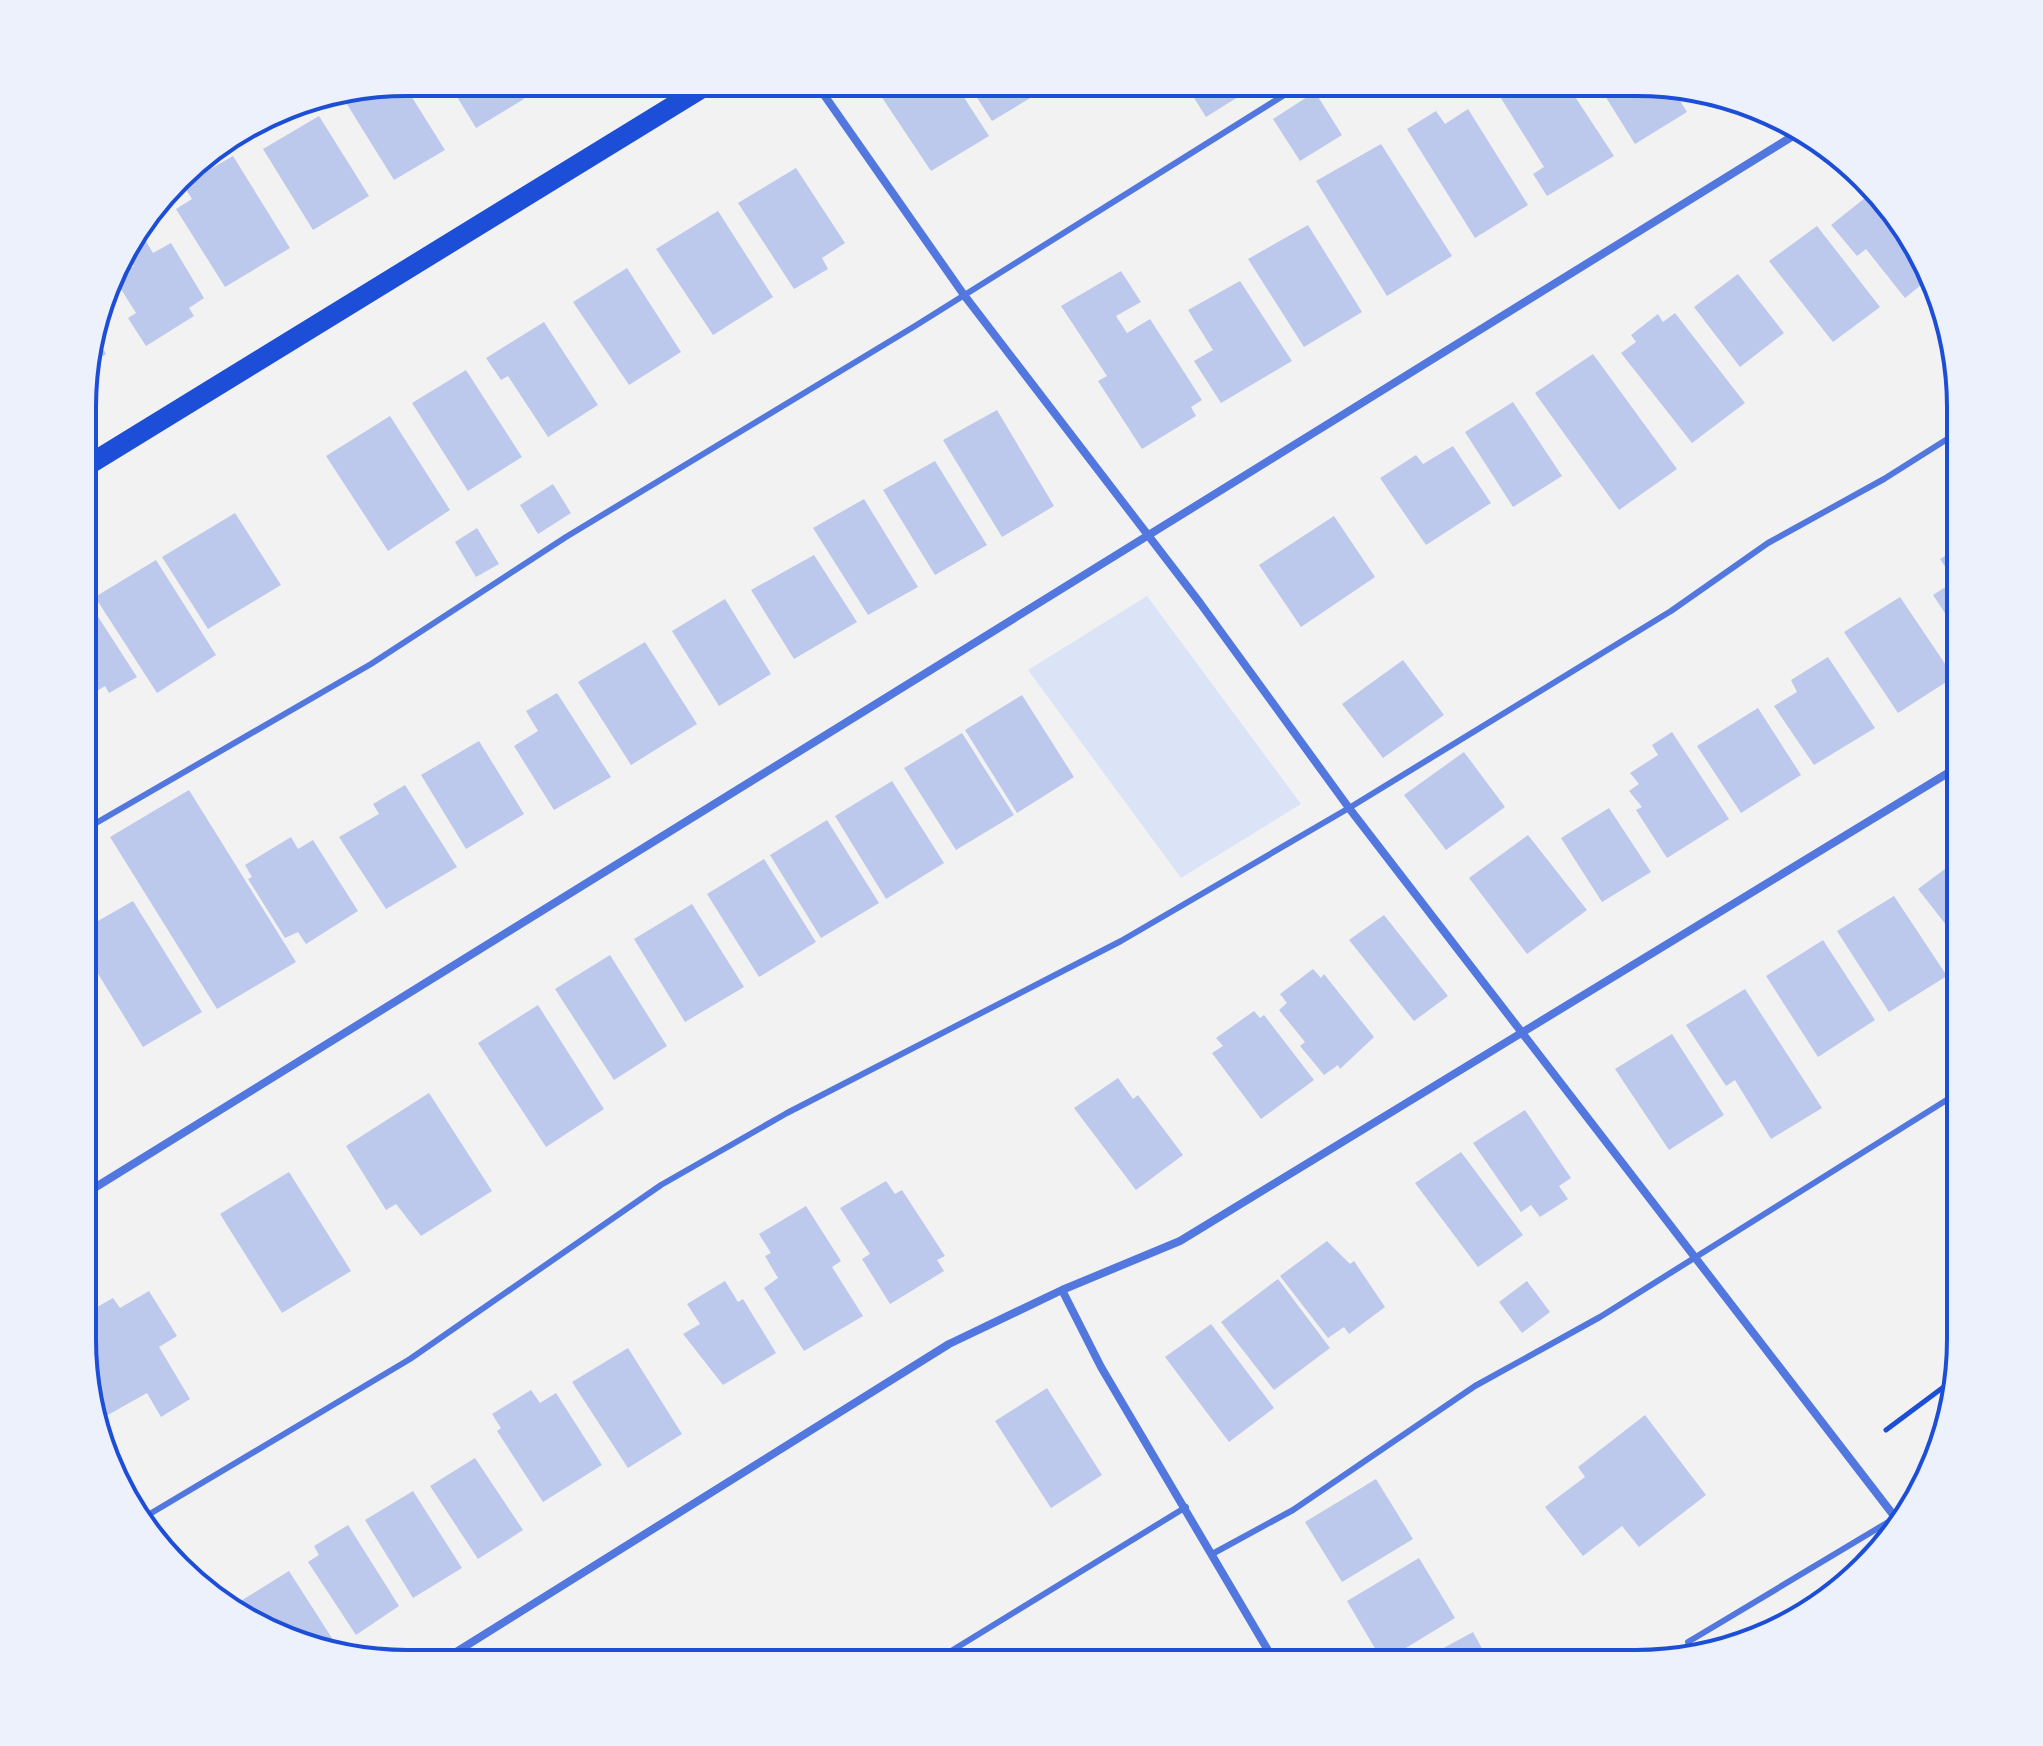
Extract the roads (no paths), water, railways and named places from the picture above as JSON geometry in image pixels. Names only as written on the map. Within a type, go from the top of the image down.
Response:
[{"type":"main road","points":[[96,460],[689,96]]},
{"type":"street","points":[[825,96],[964,295],[1148,536],[1349,808],[1893,1515]]},
{"type":"street","points":[[96,1187],[1791,137]]},
{"type":"street","points":[[459,1650],[949,1344],[1062,1290],[1107,1274],[1180,1241],[1523,1035],[1947,774]]},
{"type":"street","points":[[1062,1290],[1101,1367],[1214,1553],[1268,1650]]},
{"type":"lane","points":[[96,823],[371,664],[604,514],[1283,96]]},
{"type":"lane","points":[[150,1514],[410,1359],[661,1185],[787,1113],[1121,941],[1349,808],[1671,611],[1768,543],[1884,479],[1947,439]]},
{"type":"lane","points":[[1214,1553],[1293,1510],[1475,1386],[1600,1317],[1947,1100]]},
{"type":"lane","points":[[953,1650],[1186,1507]]},
{"type":"lane","points":[[1690,1645],[1688,1642],[1885,1526]]}]
